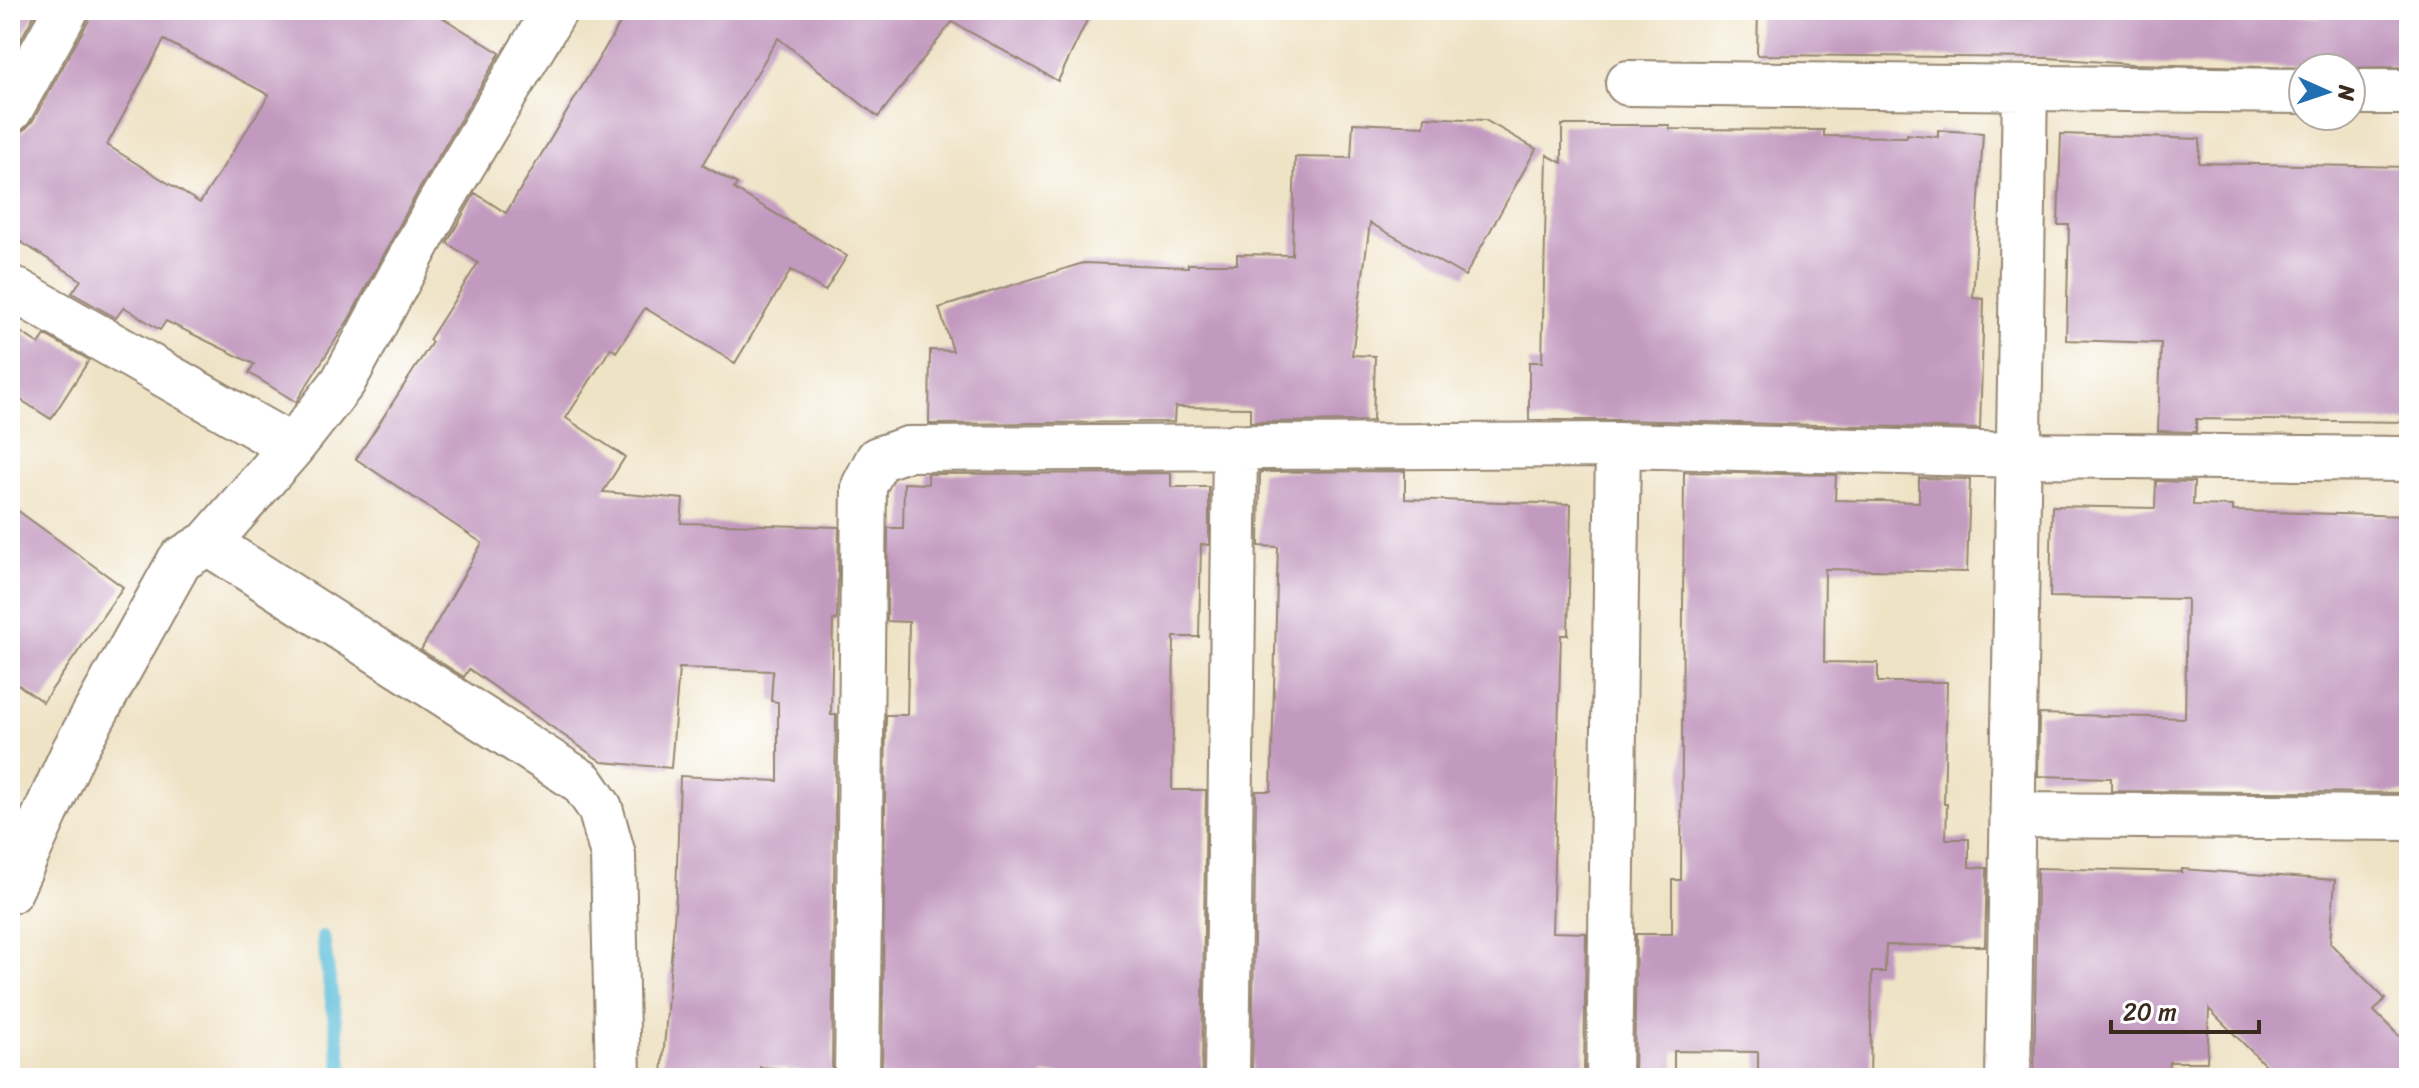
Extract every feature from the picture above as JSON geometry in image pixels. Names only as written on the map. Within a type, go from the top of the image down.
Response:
[{"type":"street","points":[[10,110],[66,10]]},
{"type":"street","points":[[10,891],[74,751],[180,560],[208,543],[292,447],[343,382],[439,205],[555,10]]},
{"type":"street","points":[[1628,83],[2287,91]]},
{"type":"street","points":[[2008,1078],[2025,88]]},
{"type":"street","points":[[2367,92],[2409,92]]},
{"type":"street","points":[[10,287],[292,447]]},
{"type":"street","points":[[1609,1078],[1618,445]]},
{"type":"street","points":[[857,1078],[864,486],[878,459],[908,449],[1618,445],[2019,455],[2409,459]]},
{"type":"street","points":[[1227,1078],[1235,446]]},
{"type":"street","points":[[208,543],[582,782],[600,808],[613,855],[618,1078]]},
{"type":"street","points":[[2013,815],[2409,818]]},
{"type":"building","points":[[10,10],[37,10],[10,59]]},
{"type":"building","points":[[91,10],[430,10],[500,53],[417,193],[349,319],[296,402],[249,373],[254,364],[166,321],[160,330],[124,307],[116,318],[72,293],[81,280],[10,235],[10,135],[22,132],[32,122],[88,22]],"holes":[[[164,40],[269,95],[200,203],[107,145]]]},
{"type":"building","points":[[628,10],[1092,10],[1058,81],[952,22],[878,117],[778,38],[702,165],[737,184],[734,189],[847,256],[825,291],[791,270],[735,363],[645,308],[616,352],[611,348],[566,418],[625,457],[603,492],[683,499],[681,523],[839,527],[831,715],[836,715],[832,1073],[760,1067],[759,1078],[662,1074],[676,895],[680,776],[778,781],[778,702],[771,701],[773,671],[679,668],[671,768],[602,762],[469,669],[464,677],[421,650],[482,543],[356,459],[432,342],[429,340],[478,263],[447,243],[475,193],[506,213]]},
{"type":"building","points":[[1758,10],[2127,10],[2323,17],[2323,11],[2409,14],[2409,67],[2367,67],[2367,52],[2287,52],[2287,67],[2131,64],[2048,58],[1757,55]]},
{"type":"building","points":[[1425,117],[1485,120],[1536,149],[1465,276],[1370,223],[1352,355],[1375,356],[1373,421],[1250,422],[1250,408],[1175,407],[1174,422],[929,424],[930,350],[953,351],[939,308],[1083,263],[1188,267],[1188,264],[1237,264],[1237,254],[1292,255],[1295,157],[1351,158],[1353,123],[1424,126]]},
{"type":"building","points":[[1562,125],[1824,130],[1824,136],[1907,137],[1907,134],[1938,137],[1938,130],[1983,133],[1973,298],[1984,299],[1980,429],[1529,420],[1529,362],[1542,362],[1547,155],[1562,163]]},
{"type":"building","points":[[2061,134],[2200,139],[2199,163],[2409,167],[2409,422],[2196,419],[2196,432],[2158,431],[2161,343],[2066,340],[2069,225],[2058,225]]},
{"type":"building","points":[[10,325],[39,344],[45,335],[89,360],[51,419],[10,393]]},
{"type":"building","points":[[1405,471],[1405,499],[1571,504],[1568,635],[1561,635],[1552,932],[1586,933],[1584,1074],[1495,1072],[1495,1077],[1466,1074],[1466,1077],[1252,1073],[1256,791],[1271,791],[1278,547],[1259,546],[1260,472]]},
{"type":"building","points":[[1684,472],[1836,475],[1835,500],[1919,502],[1919,478],[1970,479],[1967,572],[1825,569],[1824,662],[1878,663],[1878,682],[1947,682],[1946,839],[1969,839],[1969,867],[1987,868],[1985,946],[1886,945],[1885,972],[1872,972],[1870,1078],[1758,1078],[1758,1052],[1674,1051],[1674,1078],[1634,1078],[1636,934],[1672,934],[1672,880],[1681,880]]},
{"type":"building","points":[[1171,473],[1171,487],[1209,487],[1209,545],[1201,544],[1199,637],[1174,637],[1172,790],[1206,790],[1202,1072],[1196,1072],[1196,1077],[1044,1074],[1044,1078],[882,1077],[886,715],[907,715],[909,622],[887,621],[888,528],[903,528],[904,483],[928,484],[928,474]]},
{"type":"building","points":[[2156,481],[2194,482],[2193,505],[2233,506],[2233,511],[2409,516],[2409,793],[2111,791],[2111,778],[2038,776],[2039,714],[2185,718],[2187,599],[2050,597],[2052,506],[2155,508]]},
{"type":"building","points":[[10,505],[123,587],[43,702],[10,679]]},
{"type":"building","points":[[2037,868],[2182,872],[2182,869],[2335,880],[2330,943],[2385,999],[2374,1011],[2409,1046],[2409,1078],[2278,1078],[2209,1009],[2207,1062],[2169,1062],[2168,1078],[2034,1078]]},
{"type":"waterway","points":[[323,937],[343,1078]]}]
